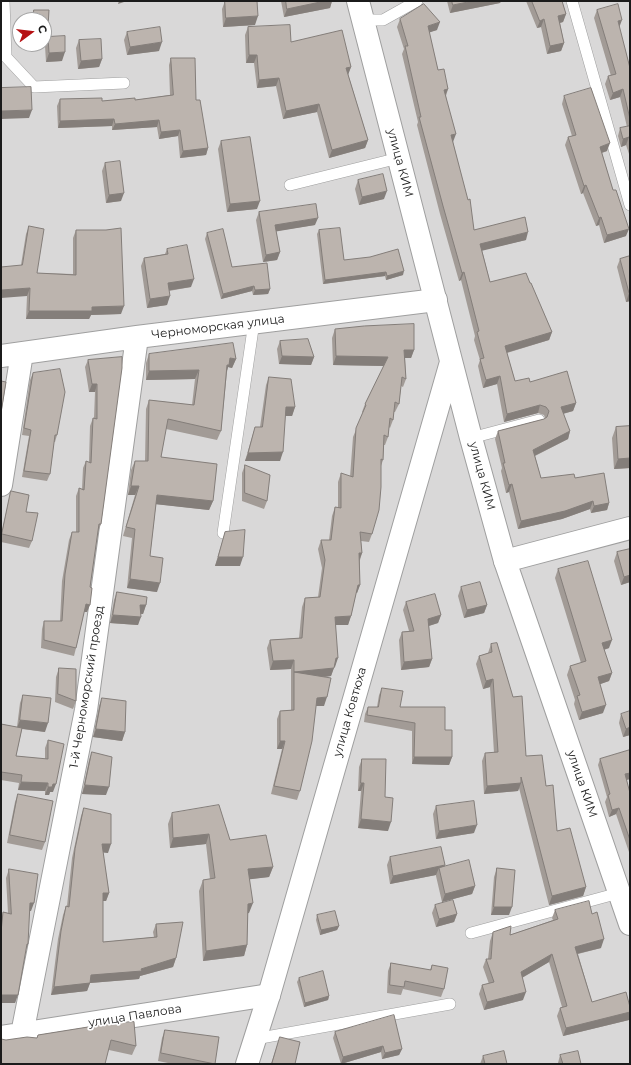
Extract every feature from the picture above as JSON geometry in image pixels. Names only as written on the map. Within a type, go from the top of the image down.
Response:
[{"type":"street","name":"улица КИМ","points":[[361,11],[471,438],[505,561],[630,924]]},
{"type":"street","name":"Черноморская улица","points":[[11,354],[436,300]]},
{"type":"street","name":"1-й Черноморский проезд","points":[[11,1035],[86,710],[137,337]]},
{"type":"street","points":[[1,485],[11,354]]},
{"type":"street","name":"улица Ковтюха","points":[[248,1064],[452,360]]},
{"type":"street","points":[[505,561],[630,528]]},
{"type":"street","name":"улица Павлова","points":[[11,1035],[269,995]]},
{"type":"lane","points":[[4,1],[6,58],[34,87],[124,83]]},
{"type":"lane","name":"улица КИМ","points":[[361,11],[383,20],[417,1]]},
{"type":"lane","points":[[572,1],[630,205]]},
{"type":"lane","points":[[290,185],[399,158]]},
{"type":"lane","points":[[223,533],[254,322]]},
{"type":"lane","points":[[471,438],[539,420]]},
{"type":"lane","points":[[471,933],[620,892]]},
{"type":"lane","points":[[255,1039],[450,1004]]},
{"type":"shaded area","points":[[1,1],[630,1],[630,1064],[1,1064]]},
{"type":"building","points":[[225,1],[257,1],[258,16],[226,18]]},
{"type":"building","points":[[286,1],[325,1],[287,9]]},
{"type":"building","points":[[452,1],[473,1],[453,5]]},
{"type":"building","points":[[532,1],[562,1],[566,14],[558,16],[564,43],[550,46],[544,19],[540,21]]},
{"type":"building","points":[[424,4],[440,22],[428,26],[438,70],[444,69],[448,89],[444,90],[456,134],[451,135],[468,200],[470,199],[474,230],[525,217],[528,232],[480,244],[490,282],[526,273],[552,332],[505,346],[515,381],[529,378],[530,382],[567,371],[576,403],[561,407],[570,431],[533,450],[541,478],[574,474],[575,478],[604,473],[609,503],[594,506],[593,501],[565,511],[521,521],[512,484],[509,485],[503,463],[505,463],[498,431],[544,419],[547,417],[549,411],[546,407],[540,405],[507,414],[500,376],[486,380],[480,359],[484,358],[477,332],[479,331],[464,272],[462,273],[419,117],[421,117],[405,46],[408,46],[400,19]]},
{"type":"building","points":[[618,4],[622,20],[618,21],[630,68],[630,119],[623,89],[613,93],[608,76],[616,74],[597,10]]},
{"type":"building","points":[[34,10],[49,10],[49,12],[34,12]]},
{"type":"building","points":[[290,25],[291,42],[342,30],[351,67],[346,68],[368,140],[332,150],[319,104],[286,111],[279,78],[259,80],[257,55],[249,55],[248,27]]},
{"type":"building","points":[[160,27],[162,42],[130,47],[127,32]]},
{"type":"building","points":[[65,36],[65,52],[49,53],[52,52],[52,37]]},
{"type":"building","points":[[101,39],[102,59],[81,61],[79,40]]},
{"type":"building","points":[[171,58],[195,58],[196,100],[200,100],[208,148],[183,151],[180,130],[161,132],[159,120],[115,124],[114,119],[60,121],[60,99],[102,98],[102,101],[135,98],[135,100],[173,95]]},
{"type":"building","points":[[31,87],[32,110],[1,111],[1,88]]},
{"type":"building","points":[[591,88],[610,143],[600,147],[613,190],[616,190],[629,229],[607,235],[601,217],[599,218],[586,185],[584,186],[568,137],[576,135],[564,96]]},
{"type":"building","points":[[630,126],[630,140],[629,137],[623,139],[620,128]]},
{"type":"building","points":[[250,137],[260,201],[230,204],[221,141]]},
{"type":"building","points":[[120,161],[124,193],[109,195],[105,163]]},
{"type":"building","points":[[383,174],[387,191],[362,197],[358,180]]},
{"type":"building","points":[[316,204],[318,218],[275,225],[280,252],[266,255],[259,212]]},
{"type":"building","points":[[29,226],[44,229],[37,273],[76,275],[76,230],[106,230],[121,228],[124,306],[92,307],[92,311],[29,311],[30,288],[1,290],[1,267],[22,265]]},
{"type":"building","points":[[340,228],[344,260],[370,257],[398,249],[404,271],[387,276],[386,272],[325,280],[319,230]]},
{"type":"building","points":[[223,229],[232,267],[267,263],[270,289],[255,290],[254,286],[223,294],[207,233]]},
{"type":"building","points":[[187,245],[194,279],[168,283],[170,296],[150,299],[144,258],[168,254],[167,249]]},
{"type":"building","points":[[630,256],[630,293],[629,293],[620,259]]},
{"type":"building","points":[[414,324],[414,350],[404,350],[406,379],[402,377],[399,404],[395,402],[393,420],[390,418],[388,437],[384,435],[383,460],[381,459],[379,510],[372,534],[360,532],[362,553],[359,553],[360,585],[358,585],[351,616],[335,617],[338,658],[336,658],[334,668],[294,672],[294,660],[273,661],[270,640],[302,638],[305,598],[320,597],[325,560],[321,540],[331,540],[335,507],[341,508],[341,473],[353,477],[356,428],[366,405],[365,404],[388,357],[336,356],[335,329]]},
{"type":"building","points":[[308,339],[314,357],[282,356],[280,341]]},
{"type":"building","points":[[233,343],[236,359],[230,358],[229,365],[227,365],[221,431],[168,419],[161,457],[217,464],[213,501],[157,495],[150,556],[163,558],[160,583],[130,579],[135,529],[126,527],[139,486],[131,486],[135,461],[148,461],[149,400],[194,405],[199,370],[149,371],[149,354]]},
{"type":"building","points":[[122,357],[122,368],[101,524],[99,524],[90,587],[92,588],[90,605],[86,604],[76,648],[44,640],[44,621],[62,621],[65,574],[72,532],[79,532],[79,488],[84,490],[86,461],[91,463],[93,418],[97,419],[97,384],[92,384],[88,360]]},
{"type":"building","points":[[60,369],[65,392],[57,435],[55,435],[50,474],[24,471],[31,430],[24,428],[33,373]]},
{"type":"building","points":[[269,377],[291,379],[295,407],[286,407],[283,452],[248,453],[255,427],[262,427]]},
{"type":"building","points":[[1,381],[6,382],[1,413]]},
{"type":"building","points":[[630,426],[630,458],[618,459],[616,427]]},
{"type":"building","points":[[245,465],[270,475],[267,501],[245,493]]},
{"type":"building","points":[[11,491],[29,495],[26,512],[38,513],[32,541],[2,534]]},
{"type":"building","points":[[245,530],[243,557],[218,557],[225,532]]},
{"type":"building","points":[[630,549],[630,575],[624,577],[617,552]]},
{"type":"building","points":[[588,561],[612,640],[602,643],[612,673],[598,677],[606,705],[582,712],[577,696],[580,695],[570,666],[586,661],[558,569]]},
{"type":"building","points":[[480,582],[487,605],[467,610],[461,587]]},
{"type":"building","points":[[117,592],[147,597],[146,605],[140,605],[141,617],[113,615]]},
{"type":"building","points":[[435,594],[441,615],[428,619],[432,659],[404,662],[402,632],[414,631],[406,602]]},
{"type":"building","points":[[497,643],[513,697],[522,696],[526,756],[542,755],[546,786],[553,785],[557,831],[570,828],[586,887],[552,896],[521,777],[521,783],[487,786],[485,753],[498,752],[493,679],[486,681],[479,656],[492,652],[491,644]]},
{"type":"building","points":[[59,668],[76,669],[76,701],[58,694]]},
{"type":"building","points":[[294,672],[331,678],[327,697],[317,698],[312,741],[300,791],[274,786],[285,741],[280,741],[280,711],[294,710]]},
{"type":"building","points":[[382,688],[403,691],[400,707],[445,707],[445,730],[452,730],[452,757],[414,757],[415,723],[367,715],[368,707],[378,707]]},
{"type":"building","points":[[23,695],[51,698],[48,723],[20,720]]},
{"type":"building","points":[[102,698],[126,701],[125,732],[96,729]]},
{"type":"building","points":[[630,711],[630,727],[626,729],[621,714]]},
{"type":"building","points":[[1,724],[22,728],[16,756],[48,759],[48,740],[64,744],[56,784],[53,784],[52,787],[48,787],[48,783],[21,782],[22,775],[1,772]]},
{"type":"building","points":[[630,750],[630,773],[625,774],[630,793],[630,840],[619,808],[612,810],[608,795],[610,794],[600,759]]},
{"type":"building","points":[[92,752],[112,757],[109,787],[85,785]]},
{"type":"building","points":[[362,759],[386,759],[385,797],[393,798],[391,822],[361,819],[364,783],[361,783]]},
{"type":"building","points":[[18,794],[53,801],[45,842],[10,835]]},
{"type":"building","points":[[474,801],[477,825],[439,831],[436,806]]},
{"type":"building","points":[[219,805],[230,840],[266,835],[273,867],[248,869],[253,903],[248,904],[247,945],[206,951],[203,880],[215,878],[209,834],[173,838],[172,813]]},
{"type":"building","points":[[84,808],[111,814],[111,844],[102,844],[109,893],[103,893],[103,942],[157,937],[156,924],[183,922],[176,958],[141,969],[142,971],[91,975],[90,983],[54,987],[61,931],[66,906],[69,907],[75,849]]},
{"type":"building","points":[[441,847],[445,865],[393,876],[390,857]]},
{"type":"building","points":[[469,860],[475,886],[445,894],[439,868]]},
{"type":"building","points":[[497,868],[515,870],[512,907],[494,907]]},
{"type":"building","points":[[9,869],[38,874],[34,903],[30,903],[28,944],[18,995],[1,995],[1,932],[3,912],[11,914]]},
{"type":"building","points":[[453,900],[457,914],[439,919],[435,905]]},
{"type":"building","points":[[589,901],[592,914],[597,912],[604,939],[575,947],[592,1002],[626,992],[630,1012],[566,1028],[560,1008],[567,1006],[552,954],[521,972],[526,992],[487,1002],[482,985],[494,982],[486,959],[491,959],[493,932],[511,926],[510,935],[558,919],[555,910]]},
{"type":"building","points":[[335,911],[339,926],[321,930],[317,915]]},
{"type":"building","points":[[391,963],[431,970],[432,965],[448,968],[444,989],[405,981],[404,987],[390,985]]},
{"type":"building","points":[[323,971],[329,996],[305,1003],[299,978]]},
{"type":"building","points":[[394,1015],[402,1049],[385,1053],[383,1046],[343,1057],[335,1032]]},
{"type":"building","points":[[134,1022],[136,1046],[111,1040],[105,1064],[1,1064],[1,1039],[6,1040],[27,1037],[37,1038],[38,1035],[113,1023]]},
{"type":"building","points":[[165,1030],[219,1037],[215,1064],[161,1053]]},
{"type":"building","points":[[280,1037],[300,1042],[295,1064],[272,1064]]},
{"type":"building","points":[[504,1051],[507,1064],[485,1064],[483,1056]]},
{"type":"building","points":[[578,1051],[581,1064],[563,1064],[560,1055]]}]
